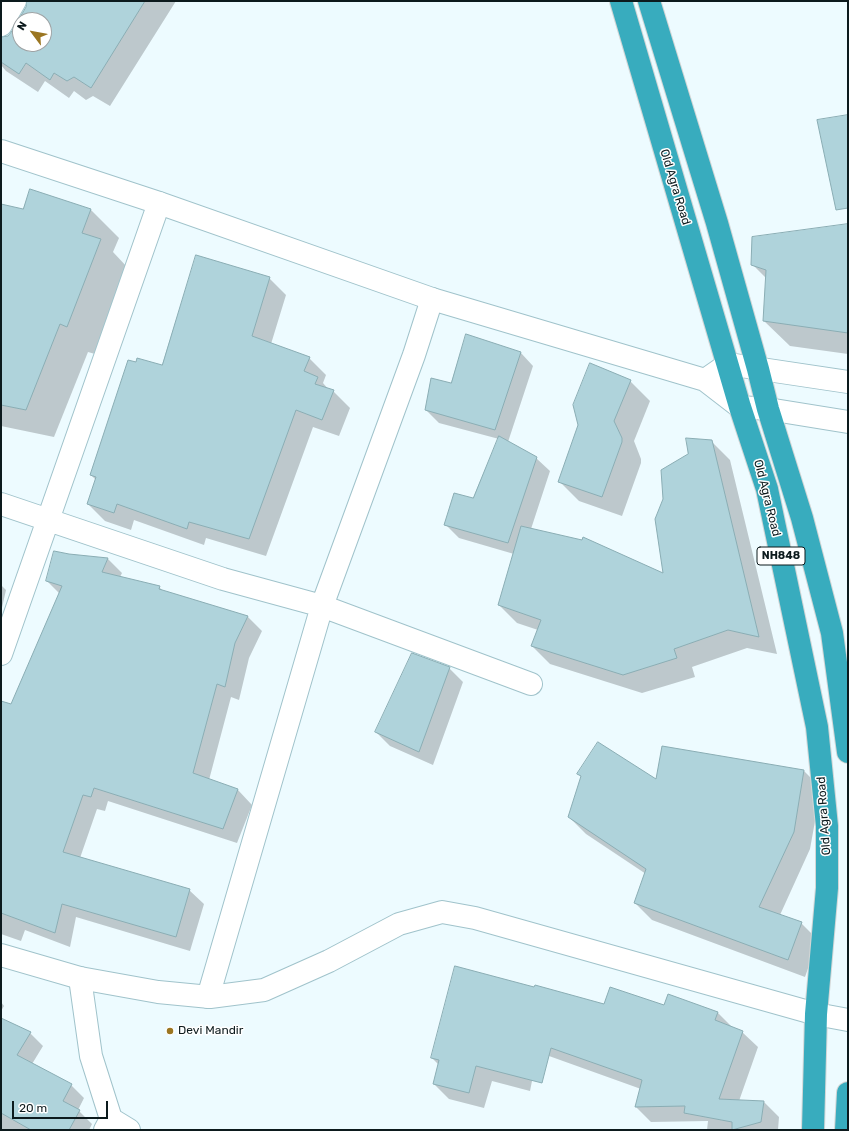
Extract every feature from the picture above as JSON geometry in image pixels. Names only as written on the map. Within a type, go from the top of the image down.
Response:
[{"type":"highway","name":"Old Agra Road","points":[[621,1],[740,407],[767,489],[817,727],[827,826],[827,888],[816,1014],[813,1130]]},
{"type":"highway","name":"Old Agra Road","points":[[649,1],[717,223],[768,409],[802,518],[832,633],[848,752]]},
{"type":"highway","points":[[846,1130],[848,1093]]},
{"type":"street","points":[[1,25],[15,1]]},
{"type":"street","points":[[1,151],[159,203],[432,299],[705,380],[740,407],[768,409],[848,422]]},
{"type":"street","points":[[1,654],[159,203]]},
{"type":"street","points":[[208,997],[322,606],[409,369],[432,299]]},
{"type":"street","points":[[705,380],[728,364],[848,382]]},
{"type":"street","points":[[1,504],[223,579],[322,606],[531,684]]},
{"type":"street","points":[[1,956],[80,978],[158,992],[208,997],[264,990],[329,961],[399,924],[442,912],[475,918],[816,1014],[848,1020]]},
{"type":"street","points":[[80,978],[91,1056],[115,1126]]},
{"type":"building","points":[[27,1],[145,1],[91,88],[74,77],[67,81],[54,73],[50,80],[26,63],[19,74],[1,62],[1,37],[8,36],[12,31],[12,52],[52,52],[52,12],[23,12]]},
{"type":"building","points":[[848,115],[848,208],[836,210],[817,120]]},
{"type":"building","points":[[30,189],[91,209],[82,233],[101,239],[67,327],[60,324],[26,410],[1,405],[1,204],[23,209]]},
{"type":"building","points":[[848,224],[848,333],[763,321],[766,270],[751,265],[752,237]]},
{"type":"building","points":[[196,255],[270,277],[252,336],[310,357],[304,371],[318,377],[315,384],[334,390],[322,420],[296,410],[249,539],[189,522],[187,529],[117,504],[114,513],[87,504],[96,477],[90,475],[128,360],[136,362],[137,358],[162,365]]},
{"type":"building","points":[[466,334],[521,352],[495,430],[425,410],[431,378],[451,383]]},
{"type":"building","points":[[590,363],[631,380],[614,421],[622,438],[622,442],[602,497],[558,482],[578,425],[573,405]]},
{"type":"building","points":[[499,436],[537,457],[508,543],[444,525],[454,493],[473,498]]},
{"type":"building","points":[[686,438],[712,440],[759,637],[728,630],[674,649],[677,658],[623,675],[531,646],[541,620],[498,605],[521,526],[582,540],[583,537],[663,573],[655,519],[663,499],[661,470],[688,454]]},
{"type":"building","points":[[54,551],[108,558],[102,572],[160,586],[159,589],[248,616],[235,643],[225,687],[217,684],[193,773],[238,789],[223,829],[94,788],[91,797],[83,795],[63,852],[190,889],[176,937],[62,904],[55,933],[1,913],[1,701],[11,704],[62,586],[46,581]]},
{"type":"building","points":[[412,653],[450,667],[419,752],[375,732]]},
{"type":"building","points":[[598,742],[656,779],[662,746],[804,770],[794,832],[759,907],[802,922],[788,960],[634,903],[646,869],[568,817],[581,776],[577,774]]},
{"type":"building","points":[[455,966],[534,987],[535,985],[604,1004],[610,987],[664,1005],[668,994],[718,1012],[715,1020],[743,1031],[719,1099],[764,1101],[761,1122],[732,1130],[732,1122],[684,1113],[685,1106],[635,1107],[642,1080],[551,1048],[542,1083],[476,1066],[469,1093],[433,1084],[439,1060],[431,1058]]},
{"type":"building","points":[[1,1018],[31,1032],[17,1055],[72,1084],[63,1101],[80,1110],[69,1130],[31,1130],[1,1113]]},
{"type":"place","name":"Devi Mandir","points":[[170,1031]]}]
